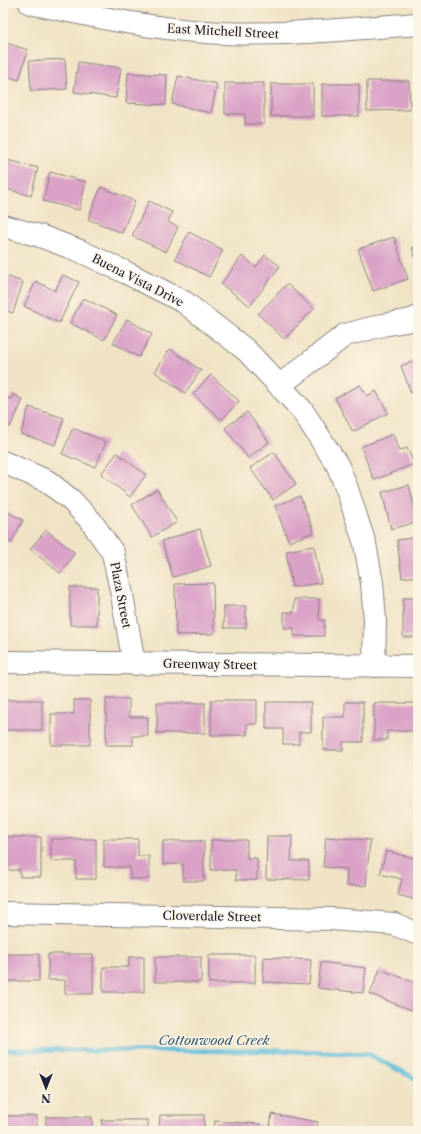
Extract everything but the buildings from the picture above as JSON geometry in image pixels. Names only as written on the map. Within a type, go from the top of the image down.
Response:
[{"type":"street","name":"East Mitchell Street","points":[[30,3],[141,26],[206,32],[290,34],[418,24]]},
{"type":"street","name":"Buena Vista Drive","points":[[3,226],[40,236],[80,251],[184,302],[246,350],[302,410],[338,466],[365,544],[372,583],[375,620],[374,666]]},
{"type":"street","points":[[280,385],[345,335],[383,325],[411,320],[418,317]]},
{"type":"street","name":"Plaza Street","points":[[3,462],[47,481],[71,500],[91,521],[113,553],[134,664]]},
{"type":"street","name":"Greenway Street","points":[[3,662],[418,666]]},
{"type":"street","name":"Cloverdale Street","points":[[3,913],[332,919],[394,924],[418,934]]},
{"type":"waterway","name":"Cottonwood Creek","points":[[3,1050],[300,1051],[368,1054],[418,1080]]}]
